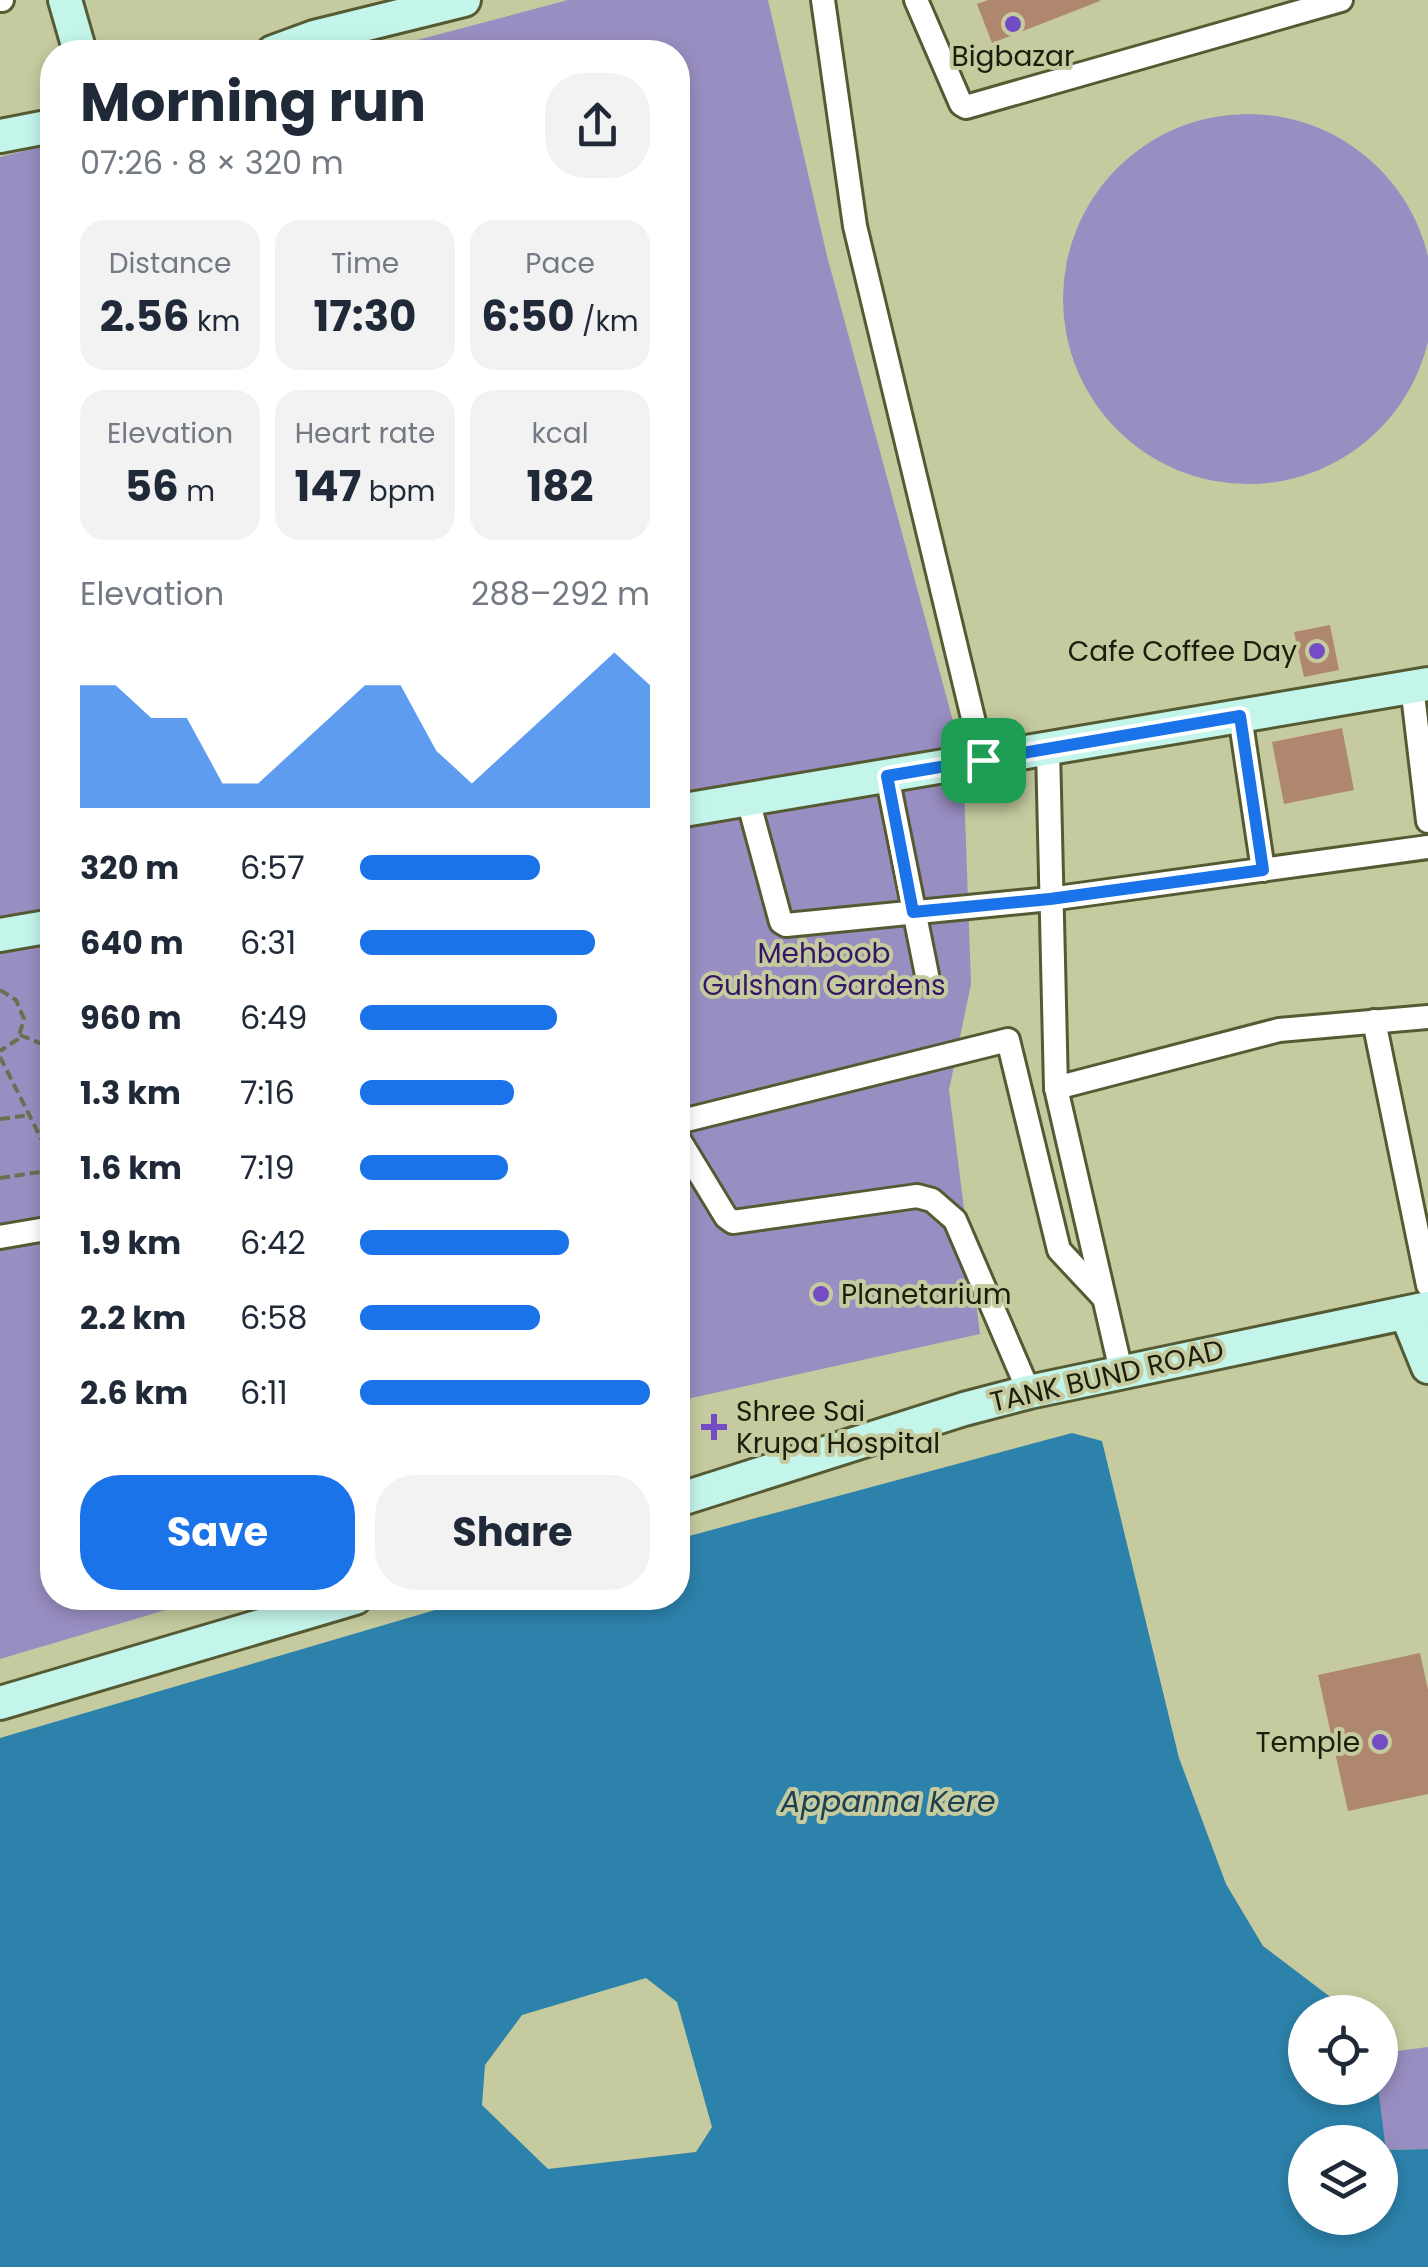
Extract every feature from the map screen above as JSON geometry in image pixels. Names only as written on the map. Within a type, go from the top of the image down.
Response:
[{"type":"street","points":[[65,0],[77,40]]},
{"type":"street","points":[[306,40],[464,0]]},
{"type":"street","points":[[824,0],[855,226],[983,760]]},
{"type":"street","points":[[916,0],[961,104],[966,107],[1341,0]]},
{"type":"street","points":[[0,136],[40,128]]},
{"type":"street","points":[[690,809],[1420,685],[1428,820]]},
{"type":"street","points":[[1240,716],[1263,870]]},
{"type":"street","points":[[1048,749],[1056,1088],[1120,1371]]},
{"type":"street","points":[[887,776],[927,975]]},
{"type":"street","points":[[748,800],[782,924],[1050,899],[1428,847]]},
{"type":"street","points":[[0,935],[40,928]]},
{"type":"street","points":[[1056,1088],[1279,1030],[1428,1016]]},
{"type":"street","points":[[1374,1021],[1428,1285]]},
{"type":"street","points":[[690,1119],[1008,1040],[1059,1250],[1106,1300]]},
{"type":"street","points":[[690,1158],[726,1218],[733,1222],[917,1196],[932,1200],[955,1220],[1029,1392]]},
{"type":"street","points":[[0,1237],[40,1230]]},
{"type":"street","points":[[1417,1310],[1428,1366]]},
{"type":"street","name":"TANK BUND ROAD","points":[[690,1496],[1029,1392],[1417,1310]]},
{"type":"street","points":[[0,1704],[315,1610]]},
{"type":"path","points":[[0,990],[16,1000],[24,1020],[20,1034],[0,1054],[40,1135]]},
{"type":"path","points":[[20,1034],[40,1043]]},
{"type":"path","points":[[0,1119],[30,1115]]},
{"type":"path","points":[[0,1178],[40,1172]]},
{"type":"green space","name":"Mehboob Gulshan Gardens","points":[[568,0],[768,0],[827,256],[963,758],[971,984],[949,1090],[980,1334],[690,1398],[690,40],[417,40]]},
{"type":"green space","points":[[1212,117],[1284,117],[1319,128],[1351,145],[1379,168],[1402,196],[1429,259],[1429,339],[1419,370],[1402,402],[1379,430],[1351,453],[1319,470],[1284,481],[1212,481],[1177,470],[1145,453],[1117,430],[1094,402],[1077,370],[1066,335],[1066,263],[1077,228],[1094,196],[1117,168],[1145,145],[1177,128]]},
{"type":"green space","points":[[40,147],[40,1610],[165,1610],[0,1659],[0,157]]},
{"type":"green space","points":[[1428,2047],[1428,2149],[1398,2150],[1398,2125],[1382,2125],[1379,2105],[1398,2105],[1398,2051]]},
{"type":"water","name":"Appanna Kere","points":[[1072,1433],[1102,1441],[1179,1758],[1226,1884],[1263,1946],[1328,1995],[1288,1995],[1288,2105],[1380,2105],[1383,2125],[1288,2125],[1288,2235],[1398,2235],[1398,2150],[1428,2149],[1428,2267],[0,2267],[0,1738],[435,1610],[690,1610],[690,1536]],"holes":[[[646,1978],[677,2002],[712,2127],[696,2152],[548,2169],[482,2105],[485,2065],[522,2015]]]},
{"type":"building","name":"Bigbazar","points":[[988,0],[1100,1],[992,43],[977,4]]},
{"type":"building","name":"Cafe Coffee Day","points":[[1330,625],[1339,670],[1304,677],[1294,632]]},
{"type":"building","points":[[1342,728],[1354,790],[1284,804],[1272,742]]},
{"type":"building","name":"Temple","points":[[1420,1653],[1428,1690],[1428,1794],[1348,1811],[1318,1675]]},
{"type":"place","name":"Bigbazar","points":[[1013,24]]},
{"type":"place","name":"Cafe Coffee Day","points":[[1317,651]]},
{"type":"place","name":"Planetarium","points":[[821,1294]]},
{"type":"place","name":"Shree Sai Krupa Hospital","points":[[714,1427]]},
{"type":"place","name":"Temple","points":[[1380,1742]]},
{"type":"route","points":[[1240,716],[1263,870],[1050,899],[913,912],[887,776],[983,760],[1240,716]]}]
